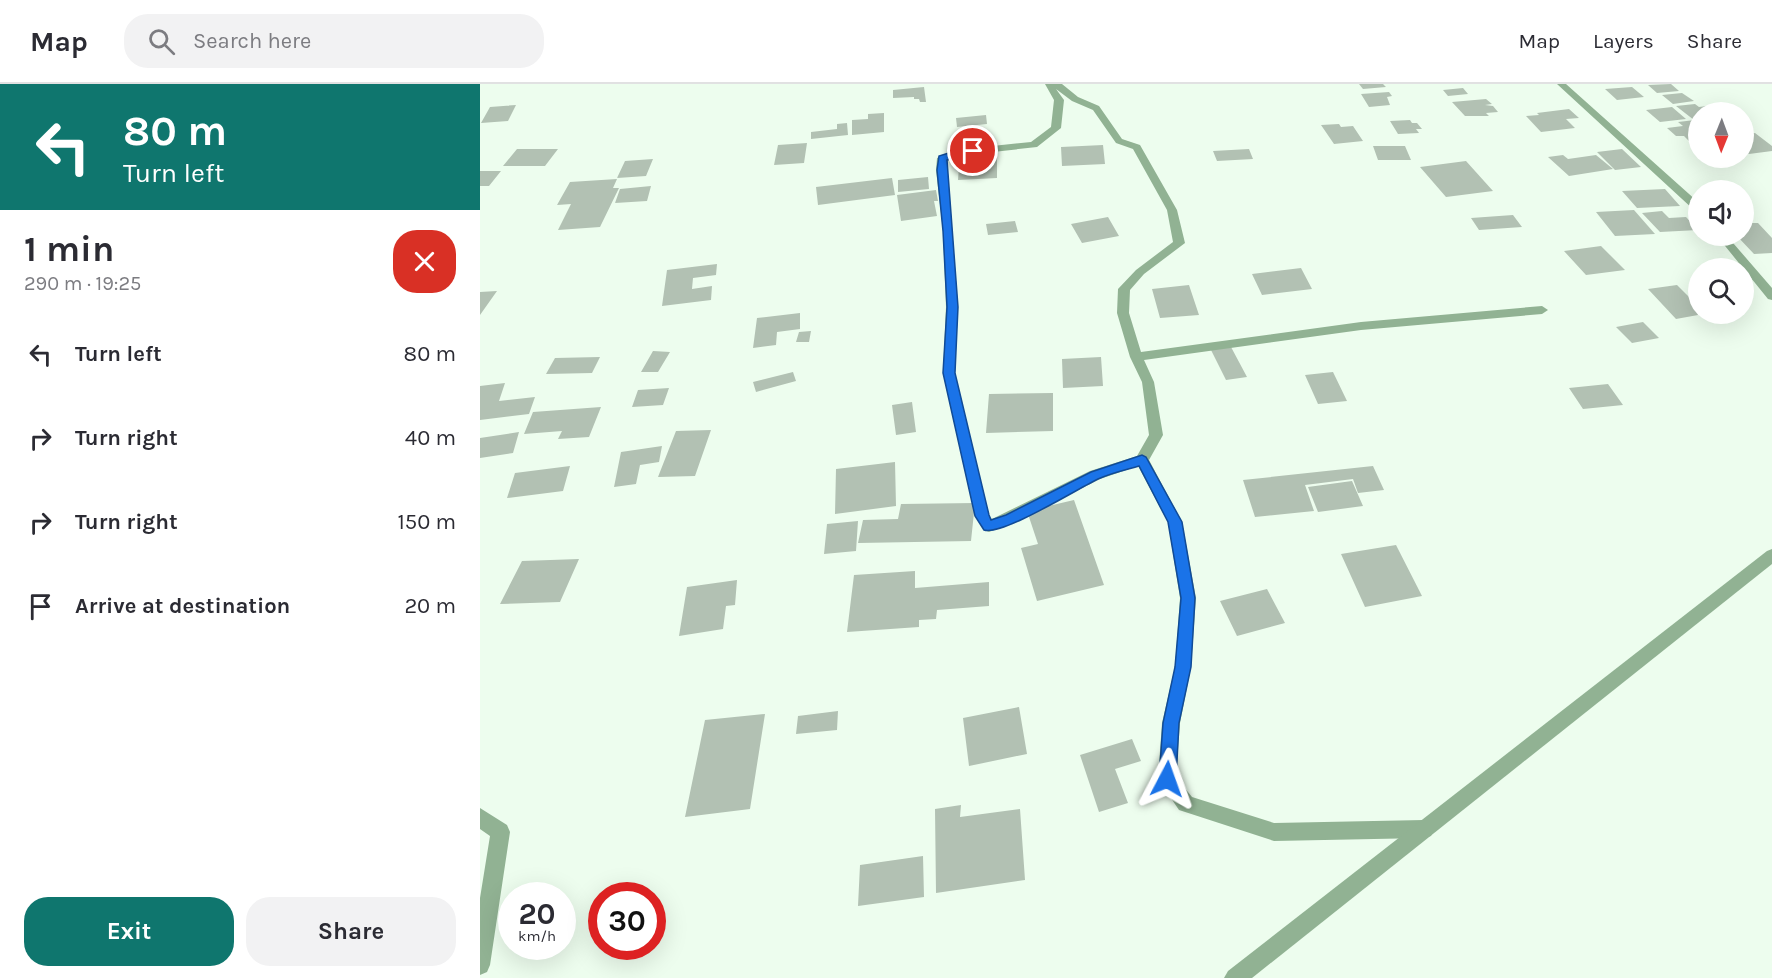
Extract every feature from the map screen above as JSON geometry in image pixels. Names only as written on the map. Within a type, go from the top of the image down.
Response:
[{"type":"street","points":[[1049,84],[1059,100],[1056,128],[1034,145],[955,153],[942,158],[941,170],[948,231],[952,307],[949,373],[964,448],[982,516],[988,526],[1011,518],[1095,475],[1142,460],[1156,435],[1148,382],[1136,357],[1123,312],[1124,289],[1140,272],[1179,243],[1172,210],[1137,147],[1119,141],[1096,108],[1075,99],[1056,84]]},
{"type":"street","points":[[1561,84],[1688,199]]},
{"type":"street","points":[[1730,246],[1772,296]]},
{"type":"street","points":[[1136,357],[1361,326],[1542,310]]},
{"type":"street","points":[[1142,460],[1175,522],[1188,598],[1183,667],[1171,723],[1167,779],[1186,804],[1274,832],[1424,829]]},
{"type":"street","points":[[1235,978],[1772,555]]},
{"type":"street","points":[[480,816],[500,832],[480,965]]},
{"type":"building","points":[[1359,84],[1383,84],[1386,87],[1363,89]]},
{"type":"building","points":[[1671,84],[1679,91],[1657,93],[1648,85]]},
{"type":"building","points":[[924,87],[926,102],[920,102],[914,97],[893,98],[893,90]]},
{"type":"building","points":[[1632,87],[1644,97],[1617,100],[1605,89]]},
{"type":"building","points":[[1463,88],[1468,94],[1448,96],[1443,90]]},
{"type":"building","points":[[1389,92],[1392,96],[1387,97],[1390,105],[1369,107],[1361,94]]},
{"type":"building","points":[[1682,93],[1694,101],[1673,104],[1662,95]]},
{"type":"building","points":[[1486,99],[1492,104],[1485,105],[1493,106],[1498,112],[1486,113],[1489,116],[1465,116],[1452,102]]},
{"type":"building","points":[[516,105],[508,121],[481,123],[490,107]]},
{"type":"building","points":[[1688,105],[1688,115],[1676,106]]},
{"type":"building","points":[[1672,107],[1686,119],[1660,122],[1646,110]]},
{"type":"building","points":[[1569,109],[1579,118],[1566,119],[1575,128],[1541,132],[1526,116],[1539,115],[1537,113]]},
{"type":"building","points":[[884,113],[884,132],[852,135],[852,120],[868,119],[868,114]]},
{"type":"building","points":[[986,115],[987,124],[957,127],[956,118]]},
{"type":"building","points":[[1410,120],[1422,129],[1416,129],[1419,133],[1398,134],[1390,121]]},
{"type":"building","points":[[1688,121],[1688,140],[1684,136],[1676,136],[1667,128],[1683,126],[1678,122]]},
{"type":"building","points":[[847,123],[848,135],[811,139],[811,132],[837,129],[837,124]]},
{"type":"building","points":[[1339,124],[1341,127],[1353,126],[1363,141],[1334,144],[1321,125]]},
{"type":"building","points":[[1754,133],[1772,146],[1772,151],[1754,153]]},
{"type":"building","points":[[807,143],[804,163],[774,165],[778,145]]},
{"type":"building","points":[[1103,145],[1105,164],[1062,166],[1061,147]]},
{"type":"building","points":[[1373,146],[1405,146],[1411,160],[1378,160]]},
{"type":"building","points":[[517,149],[558,149],[545,166],[503,166]]},
{"type":"building","points":[[1249,149],[1253,159],[1217,161],[1213,151]]},
{"type":"building","points":[[1622,149],[1641,167],[1615,170],[1597,152]]},
{"type":"building","points":[[997,152],[997,178],[958,180],[960,154]]},
{"type":"building","points":[[1563,155],[1568,159],[1596,155],[1613,169],[1569,176],[1548,157]]},
{"type":"building","points":[[653,159],[646,176],[617,178],[625,161]]},
{"type":"building","points":[[1466,161],[1493,191],[1446,197],[1420,167]]},
{"type":"building","points":[[480,171],[501,171],[489,186],[480,186]]},
{"type":"building","points":[[928,177],[929,189],[898,192],[898,180]]},
{"type":"building","points":[[892,178],[895,195],[818,205],[816,187]]},
{"type":"building","points":[[617,179],[613,188],[619,188],[600,227],[558,230],[571,204],[557,205],[570,182]]},
{"type":"building","points":[[651,186],[647,201],[615,203],[620,189]]},
{"type":"building","points":[[1665,189],[1680,206],[1637,208],[1622,191]]},
{"type":"building","points":[[936,190],[938,201],[934,201],[937,216],[901,221],[897,195]]},
{"type":"building","points":[[1634,210],[1655,234],[1615,236],[1596,212]]},
{"type":"building","points":[[1662,211],[1669,218],[1686,217],[1688,231],[1660,232],[1642,213]]},
{"type":"building","points":[[1513,215],[1522,227],[1479,230],[1471,218]]},
{"type":"building","points":[[1108,217],[1119,236],[1082,243],[1071,224]]},
{"type":"building","points":[[1015,221],[1018,232],[988,235],[986,224]]},
{"type":"building","points":[[1754,223],[1758,223],[1772,238],[1772,253],[1754,254],[1746,246],[1754,246]]},
{"type":"building","points":[[1601,246],[1625,270],[1586,275],[1564,251]]},
{"type":"building","points":[[717,264],[716,275],[693,278],[692,289],[712,286],[711,300],[662,306],[667,270]]},
{"type":"building","points":[[1301,268],[1312,289],[1262,295],[1252,274]]},
{"type":"building","points":[[1189,285],[1199,315],[1160,318],[1152,289]]},
{"type":"building","points":[[1677,285],[1688,296],[1688,317],[1676,319],[1648,289]]},
{"type":"building","points":[[497,291],[480,315],[480,292]]},
{"type":"building","points":[[800,313],[800,329],[777,332],[776,345],[753,348],[757,318]]},
{"type":"building","points":[[1643,322],[1659,338],[1632,343],[1616,327]]},
{"type":"building","points":[[811,331],[809,342],[796,342],[799,332]]},
{"type":"building","points":[[1231,347],[1247,377],[1226,380],[1211,350]]},
{"type":"building","points":[[653,351],[670,352],[658,372],[641,372]]},
{"type":"building","points":[[600,357],[592,373],[546,374],[555,358]]},
{"type":"building","points":[[1101,357],[1103,386],[1063,388],[1062,359]]},
{"type":"building","points":[[793,372],[796,381],[756,392],[753,382]]},
{"type":"building","points":[[1333,372],[1347,401],[1318,404],[1305,375]]},
{"type":"building","points":[[505,383],[499,401],[535,397],[529,414],[480,420],[480,386]]},
{"type":"building","points":[[1608,384],[1623,405],[1583,409],[1569,388]]},
{"type":"building","points":[[669,388],[663,405],[632,407],[638,390]]},
{"type":"building","points":[[1053,393],[1053,431],[986,433],[989,394]]},
{"type":"building","points":[[912,402],[916,432],[896,435],[892,405]]},
{"type":"building","points":[[601,407],[589,437],[558,439],[562,431],[524,434],[533,412]]},
{"type":"building","points":[[711,430],[695,476],[658,477],[676,431]]},
{"type":"building","points":[[519,432],[513,453],[480,458],[480,438]]},
{"type":"building","points":[[662,446],[659,462],[640,465],[636,484],[614,487],[621,452]]},
{"type":"building","points":[[895,462],[896,506],[835,514],[836,469]]},
{"type":"building","points":[[570,466],[563,491],[507,498],[515,473]]},
{"type":"building","points":[[1373,466],[1384,490],[1358,493],[1353,479],[1305,485],[1314,511],[1255,517],[1243,480]]},
{"type":"building","points":[[1352,481],[1363,506],[1318,512],[1308,487]]},
{"type":"building","points":[[1074,500],[1104,585],[1037,601],[1021,548],[1038,544],[1027,511]]},
{"type":"building","points":[[975,503],[971,541],[858,543],[863,520],[898,519],[901,504]]},
{"type":"building","points":[[858,521],[856,551],[824,554],[827,524]]},
{"type":"building","points":[[1396,545],[1422,596],[1365,607],[1341,554]]},
{"type":"building","points":[[579,559],[560,602],[500,604],[522,561]]},
{"type":"building","points":[[915,571],[915,588],[989,582],[989,606],[937,610],[936,619],[919,620],[919,627],[847,632],[854,575]]},
{"type":"building","points":[[737,580],[735,605],[726,606],[723,629],[679,636],[687,587]]},
{"type":"building","points":[[1267,589],[1285,623],[1237,636],[1220,601]]},
{"type":"building","points":[[1019,707],[1027,754],[969,766],[963,718]]},
{"type":"building","points":[[838,711],[837,730],[796,734],[798,716]]},
{"type":"building","points":[[765,714],[750,809],[685,817],[705,720]]},
{"type":"building","points":[[1132,739],[1141,761],[1115,769],[1128,803],[1099,812],[1080,755]]},
{"type":"building","points":[[961,805],[960,817],[1020,809],[1025,880],[936,893],[935,809]]},
{"type":"building","points":[[923,856],[924,897],[858,906],[860,865]]},
{"type":"route","points":[[973,151],[955,153],[942,158],[941,170],[948,231],[952,307],[949,373],[964,448],[982,516],[988,526],[1011,518],[1095,475],[1142,460],[1175,522],[1188,598],[1183,667],[1171,723],[1167,779]]}]
